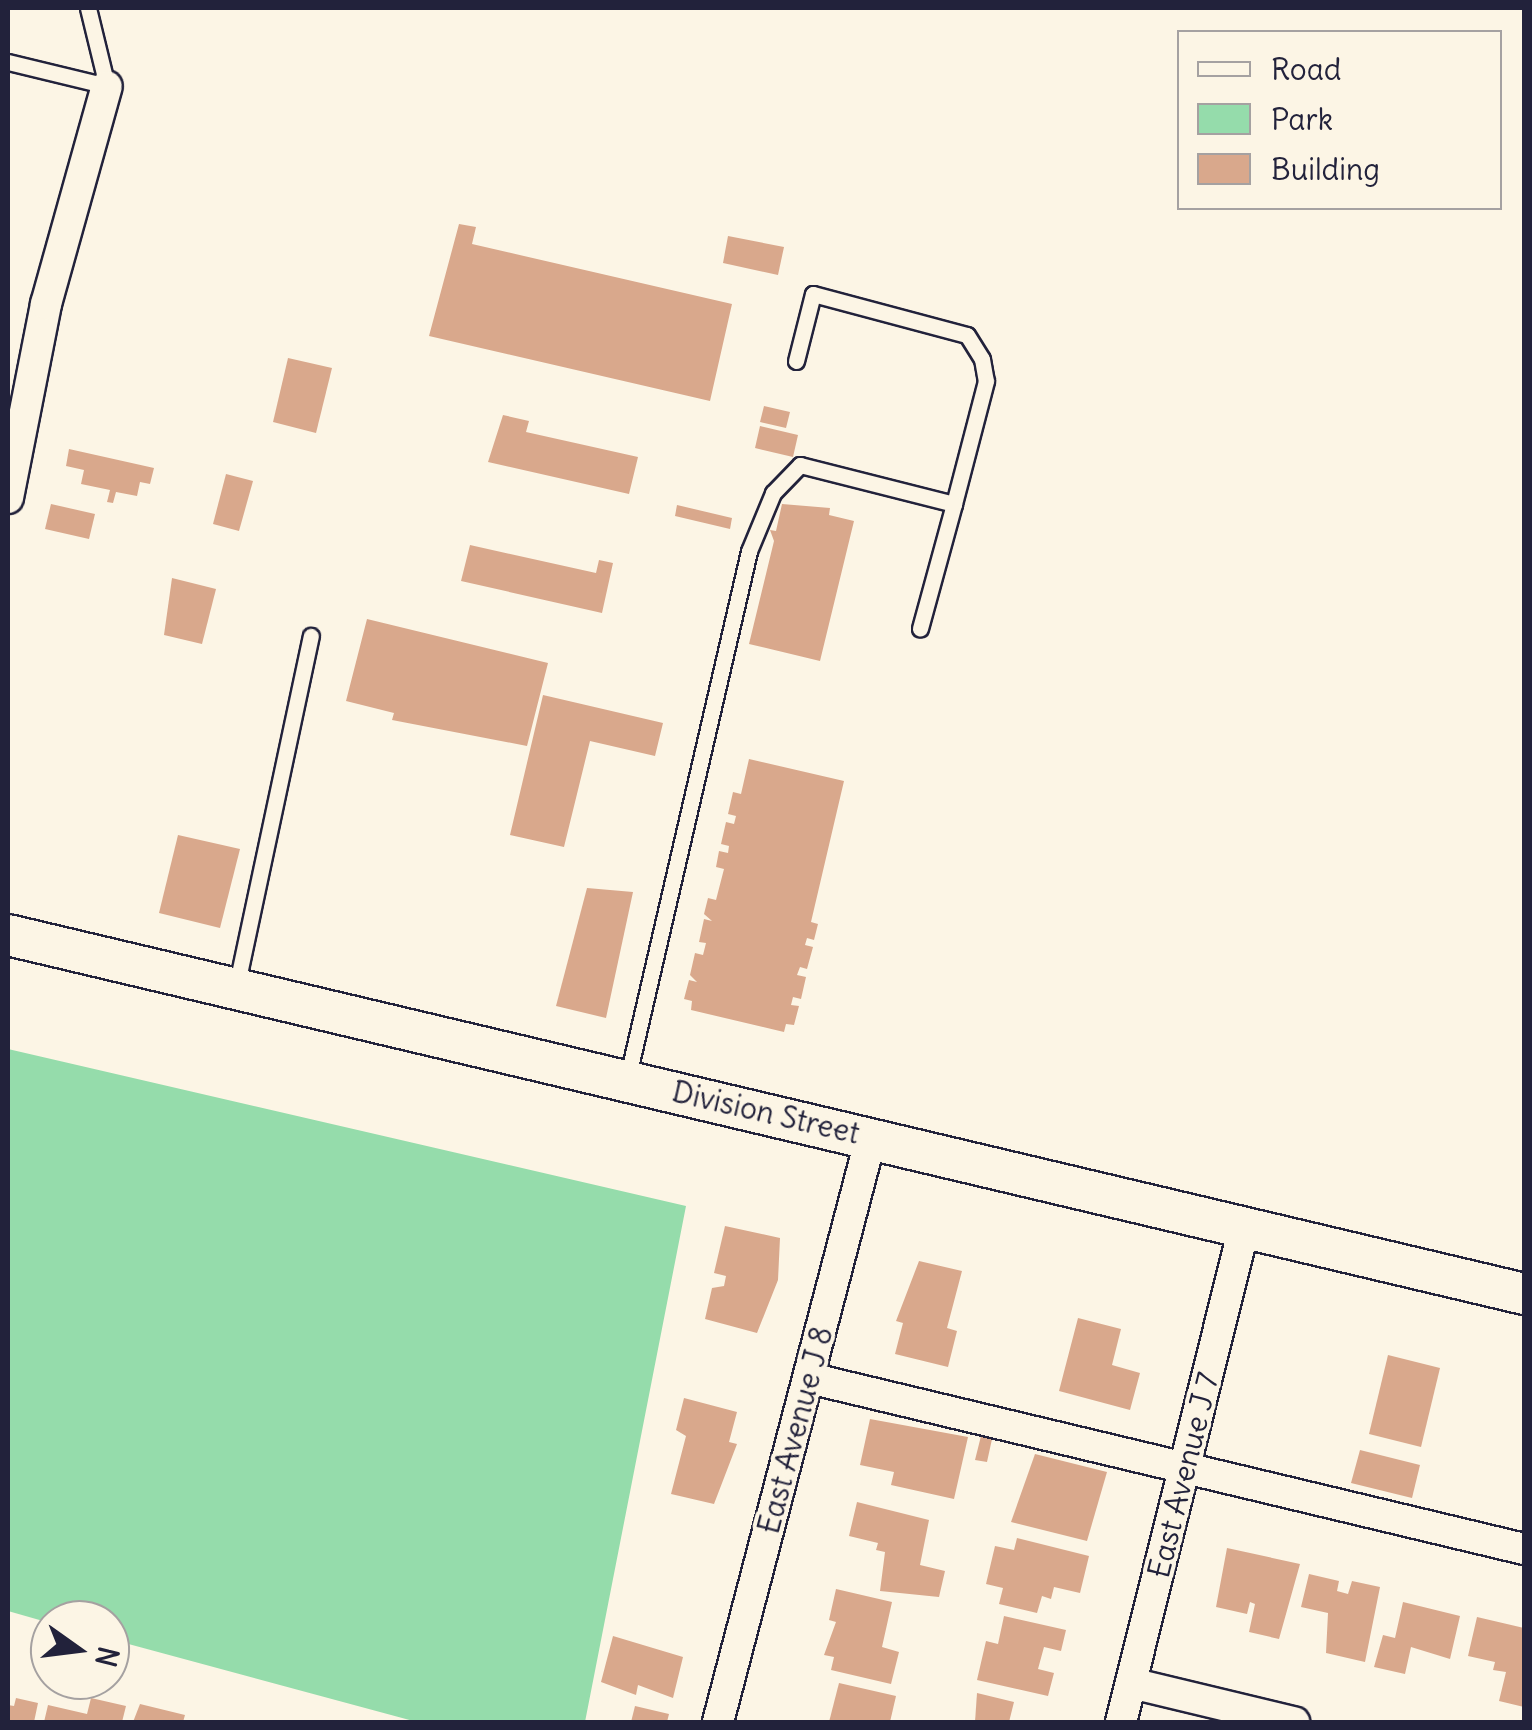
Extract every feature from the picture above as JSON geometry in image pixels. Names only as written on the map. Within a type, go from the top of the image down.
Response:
[{"type":"main road","name":"Division Street","points":[[8,934],[1524,1294]]},
{"type":"street","points":[[8,498],[46,304],[107,86]]},
{"type":"street","name":"East Avenue J 8","points":[[718,1722],[872,1137]]},
{"type":"street","name":"East Avenue J 7","points":[[1121,1722],[1244,1228]]},
{"type":"street","points":[[809,1378],[1524,1549]]},
{"type":"street","points":[[1131,1683],[1294,1722]]},
{"type":"lane","points":[[8,62],[107,86],[88,8]]},
{"type":"lane","points":[[796,361],[813,294],[967,336],[982,359],[986,381],[920,628]]},
{"type":"lane","points":[[627,1080],[749,552],[773,493],[800,465],[954,504]]},
{"type":"lane","points":[[236,988],[311,636]]},
{"type":"green space","points":[[8,1049],[686,1206],[585,1722],[417,1722],[130,1644],[130,1600],[30,1600],[30,1617],[8,1611]]},
{"type":"building","points":[[459,224],[476,227],[472,244],[732,304],[710,401],[429,336]]},
{"type":"building","points":[[728,236],[784,247],[778,275],[723,263]]},
{"type":"building","points":[[288,358],[332,368],[316,433],[273,422]]},
{"type":"building","points":[[764,406],[790,412],[786,428],[760,422]]},
{"type":"building","points":[[503,415],[529,421],[526,432],[638,457],[629,494],[488,462]]},
{"type":"building","points":[[760,426],[798,435],[793,457],[755,448]]},
{"type":"building","points":[[69,449],[154,468],[150,484],[140,482],[137,496],[116,492],[113,503],[107,502],[110,490],[81,484],[84,470],[66,466]]},
{"type":"building","points":[[226,474],[253,481],[239,531],[213,524]]},
{"type":"building","points":[[51,504],[95,514],[89,539],[45,529]]},
{"type":"building","points":[[782,504],[830,508],[829,515],[854,521],[820,661],[749,644],[774,541],[770,530],[776,531]]},
{"type":"building","points":[[677,505],[732,518],[730,529],[675,516]]},
{"type":"building","points":[[470,545],[596,573],[599,560],[613,563],[602,613],[461,581]]},
{"type":"building","points":[[172,578],[216,589],[202,644],[164,635]]},
{"type":"building","points":[[367,619],[548,663],[527,746],[392,720],[394,713],[346,701]]},
{"type":"building","points":[[543,695],[663,723],[655,756],[590,741],[564,847],[510,835]]},
{"type":"building","points":[[749,759],[844,781],[811,922],[818,924],[814,940],[807,938],[805,945],[813,947],[807,969],[800,967],[797,975],[806,977],[801,999],[793,997],[791,1005],[799,1006],[794,1025],[786,1024],[784,1032],[691,1010],[692,1001],[684,999],[689,980],[697,982],[690,975],[695,953],[703,955],[706,943],[699,942],[704,919],[712,921],[704,914],[708,898],[716,900],[724,869],[716,867],[719,851],[728,853],[729,846],[721,844],[726,822],[734,824],[736,816],[728,814],[733,792],[741,794]]},
{"type":"building","points":[[178,835],[240,849],[220,928],[159,913]]},
{"type":"building","points":[[587,888],[633,892],[606,1018],[556,1006]]},
{"type":"building","points":[[725,1226],[780,1238],[778,1280],[757,1333],[705,1319],[712,1288],[724,1286],[726,1276],[714,1273]]},
{"type":"building","points":[[919,1261],[962,1271],[947,1328],[957,1331],[948,1367],[895,1354],[903,1323],[896,1321]]},
{"type":"building","points":[[1078,1318],[1121,1329],[1112,1365],[1140,1373],[1130,1410],[1059,1391]]},
{"type":"building","points":[[1388,1355],[1440,1368],[1421,1447],[1369,1434]]},
{"type":"building","points":[[684,1398],[737,1412],[729,1442],[737,1444],[714,1504],[671,1494],[686,1436],[676,1430]]},
{"type":"building","points":[[870,1419],[968,1437],[954,1499],[891,1485],[894,1472],[860,1465]]},
{"type":"building","points":[[981,1436],[992,1439],[987,1462],[975,1460]]},
{"type":"building","points":[[1360,1450],[1420,1465],[1412,1498],[1351,1483]]},
{"type":"building","points":[[1035,1454],[1107,1472],[1087,1541],[1011,1522]]},
{"type":"building","points":[[857,1502],[929,1520],[920,1565],[945,1571],[939,1597],[880,1591],[885,1552],[876,1550],[878,1543],[849,1536]]},
{"type":"building","points":[[1017,1538],[1089,1556],[1080,1593],[1054,1587],[1051,1599],[1042,1596],[1037,1613],[999,1604],[1003,1588],[986,1584],[995,1546],[1014,1550]]},
{"type":"building","points":[[1227,1548],[1300,1564],[1279,1639],[1249,1632],[1255,1604],[1250,1602],[1247,1614],[1216,1607]]},
{"type":"building","points":[[1309,1574],[1339,1581],[1337,1591],[1348,1594],[1352,1581],[1380,1587],[1365,1662],[1326,1653],[1328,1613],[1301,1607]]},
{"type":"building","points":[[836,1589],[892,1602],[882,1647],[899,1652],[891,1684],[831,1670],[834,1657],[824,1655],[836,1622],[829,1620]]},
{"type":"building","points":[[1403,1602],[1460,1616],[1450,1659],[1411,1647],[1405,1674],[1374,1667],[1383,1635],[1395,1638]]},
{"type":"building","points":[[1004,1616],[1066,1630],[1061,1651],[1044,1647],[1038,1669],[1054,1673],[1048,1696],[977,1680],[986,1641],[998,1644]]},
{"type":"building","points":[[1477,1617],[1524,1628],[1524,1707],[1499,1701],[1506,1672],[1493,1670],[1495,1662],[1468,1656]]},
{"type":"building","points":[[613,1636],[683,1657],[673,1698],[638,1685],[636,1695],[601,1682]]},
{"type":"building","points":[[839,1683],[896,1696],[890,1722],[829,1722]]},
{"type":"building","points":[[977,1693],[1014,1702],[1009,1722],[975,1722]]},
{"type":"building","points":[[16,1698],[38,1703],[34,1722],[8,1722],[8,1705],[14,1706]]},
{"type":"building","points":[[90,1700],[126,1706],[122,1722],[44,1722],[48,1705],[87,1714]]},
{"type":"building","points":[[140,1704],[185,1715],[183,1722],[133,1722]]},
{"type":"building","points":[[635,1706],[669,1714],[667,1722],[631,1722]]}]
